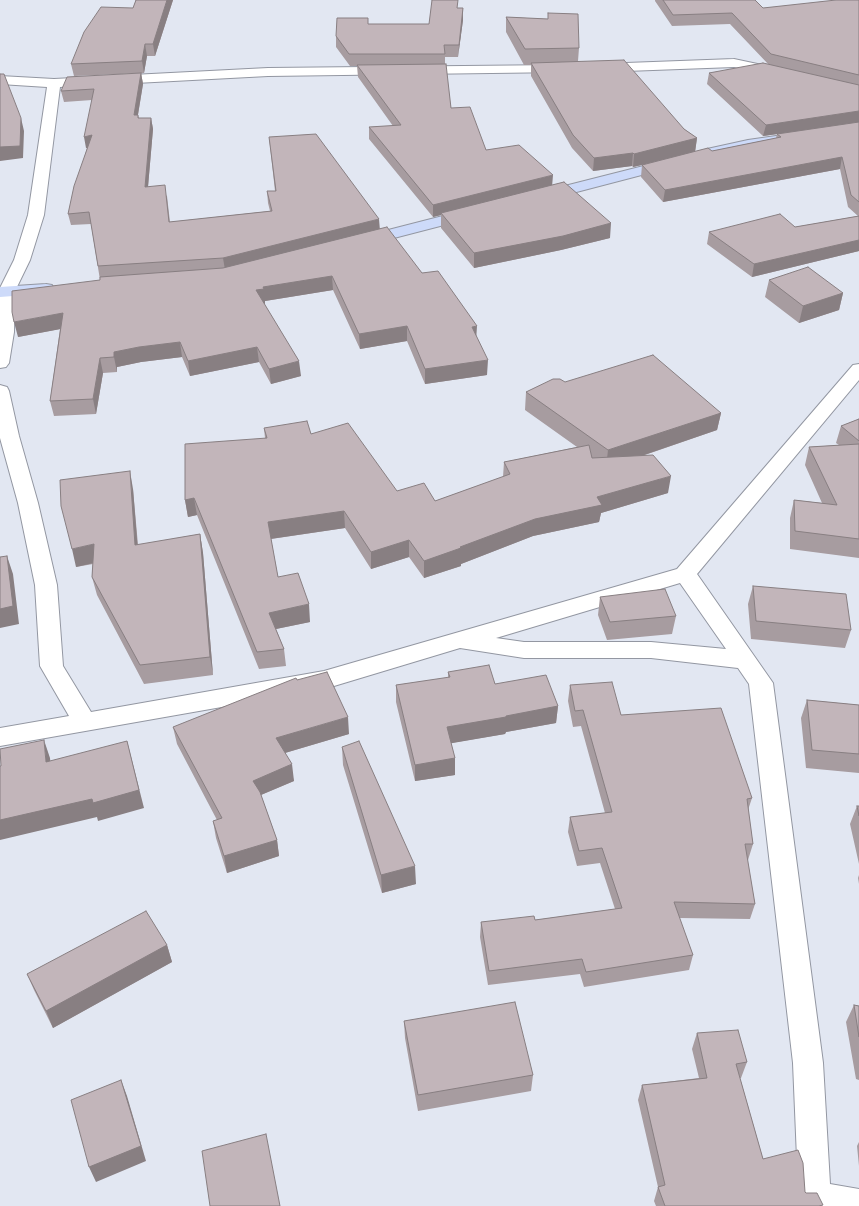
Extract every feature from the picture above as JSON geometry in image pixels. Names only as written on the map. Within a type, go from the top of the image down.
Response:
[{"type":"street","points":[[588,68],[734,63],[789,75]]},
{"type":"street","points":[[0,80],[54,83],[268,72],[573,69]]},
{"type":"street","points":[[0,363],[4,332],[4,292],[22,260],[36,215],[54,83]]},
{"type":"street","points":[[701,155],[748,144],[800,136]]},
{"type":"street","points":[[524,200],[686,159]]},
{"type":"street","points":[[348,245],[486,210]]},
{"type":"street","points":[[4,292],[61,288]]},
{"type":"street","points":[[0,737],[324,680],[685,574],[859,369]]},
{"type":"street","points":[[0,391],[9,436],[28,503],[46,585],[52,666],[85,722]]},
{"type":"street","points":[[685,574],[761,683],[808,1063],[815,1202],[859,1205]]},
{"type":"street","points":[[457,641],[524,650],[651,650],[745,660]]},
{"type":"building","points":[[136,0],[167,0],[153,44],[145,44],[142,61],[71,64],[84,32],[101,7],[133,8]]},
{"type":"building","points":[[432,0],[458,0],[457,8],[463,8],[459,45],[444,45],[445,54],[349,54],[336,36],[337,18],[368,18],[368,24],[429,24]]},
{"type":"building","points":[[663,0],[755,0],[763,8],[836,0],[859,0],[859,75],[771,54],[732,13],[673,15]]},
{"type":"building","points":[[548,13],[578,14],[579,48],[525,49],[506,17],[548,19]]},
{"type":"building","points":[[624,60],[684,129],[697,138],[634,154],[594,158],[573,135],[531,63]]},
{"type":"building","points":[[763,63],[859,85],[859,111],[766,125],[709,73]]},
{"type":"building","points":[[446,64],[451,108],[470,107],[486,150],[519,145],[553,175],[433,205],[369,127],[401,125],[357,65]]},
{"type":"building","points":[[141,73],[134,115],[138,115],[138,118],[151,118],[145,187],[165,185],[169,222],[272,211],[267,191],[276,191],[269,137],[316,134],[379,219],[223,258],[98,266],[89,212],[68,214],[74,186],[92,135],[84,137],[94,89],[61,91],[67,77]]},
{"type":"building","points":[[0,74],[4,74],[21,118],[20,146],[0,147]]},
{"type":"building","points":[[859,122],[859,202],[851,195],[842,157],[665,190],[642,165],[708,148],[712,151],[781,137],[777,134]]},
{"type":"building","points":[[564,182],[611,223],[563,236],[474,253],[441,213]]},
{"type":"building","points":[[780,214],[795,227],[859,216],[859,240],[754,264],[709,232]]},
{"type":"building","points":[[387,227],[422,273],[438,271],[477,326],[472,327],[488,360],[425,369],[407,326],[359,334],[332,276],[263,287],[264,289],[256,290],[299,361],[269,369],[257,347],[188,361],[180,342],[139,347],[114,352],[114,357],[100,358],[93,399],[50,401],[63,313],[14,322],[12,312],[12,291],[100,280],[100,277],[223,268]]},
{"type":"building","points":[[808,267],[843,293],[803,306],[769,280]]},
{"type":"building","points":[[653,355],[721,413],[608,450],[526,392],[553,379],[560,379],[565,382]]},
{"type":"building","points":[[859,419],[859,441],[841,426]]},
{"type":"building","points":[[307,421],[311,434],[348,423],[397,491],[424,483],[435,501],[510,474],[504,462],[589,445],[592,458],[653,455],[671,476],[597,497],[602,505],[535,519],[424,561],[409,540],[371,552],[344,511],[268,522],[278,577],[298,573],[309,604],[269,613],[284,649],[257,652],[194,498],[185,500],[185,444],[267,438],[264,428]]},
{"type":"building","points":[[859,444],[859,539],[795,531],[794,500],[837,505],[809,447]]},
{"type":"building","points":[[130,471],[135,545],[200,534],[210,657],[140,665],[92,577],[94,544],[72,549],[61,506],[60,480]]},
{"type":"building","points":[[7,556],[13,606],[0,609],[0,557]]},
{"type":"building","points":[[753,586],[846,594],[851,630],[756,621]]},
{"type":"building","points":[[665,589],[676,616],[610,622],[600,597]]},
{"type":"building","points":[[489,665],[495,684],[546,675],[558,706],[447,727],[455,758],[415,765],[396,685],[450,677],[448,672]]},
{"type":"building","points":[[327,672],[348,717],[276,738],[292,764],[253,781],[260,792],[277,840],[224,856],[213,821],[222,818],[173,727],[296,678],[297,680]]},
{"type":"building","points":[[612,682],[621,715],[721,708],[752,798],[747,799],[753,844],[745,844],[755,904],[674,902],[693,955],[586,972],[582,959],[489,971],[481,922],[534,916],[535,920],[622,908],[602,848],[579,851],[570,817],[612,812],[583,710],[575,711],[570,685]]},
{"type":"building","points":[[807,700],[859,705],[859,754],[812,750]]},
{"type":"building","points":[[44,740],[46,762],[127,741],[139,790],[93,803],[92,799],[0,820],[0,749]]},
{"type":"building","points":[[359,741],[415,866],[381,875],[342,747]]},
{"type":"building","points":[[146,911],[167,945],[46,1011],[27,974]]},
{"type":"building","points":[[515,1002],[533,1075],[418,1095],[404,1021]]},
{"type":"building","points":[[854,1005],[859,1006],[859,1037]]},
{"type":"building","points":[[738,1030],[747,1062],[736,1064],[763,1159],[798,1150],[803,1163],[805,1192],[817,1193],[823,1205],[665,1206],[658,1187],[665,1185],[642,1085],[707,1078],[697,1033]]},
{"type":"building","points":[[121,1080],[141,1146],[89,1167],[71,1100]]},
{"type":"building","points":[[266,1134],[280,1206],[210,1206],[202,1151]]}]
